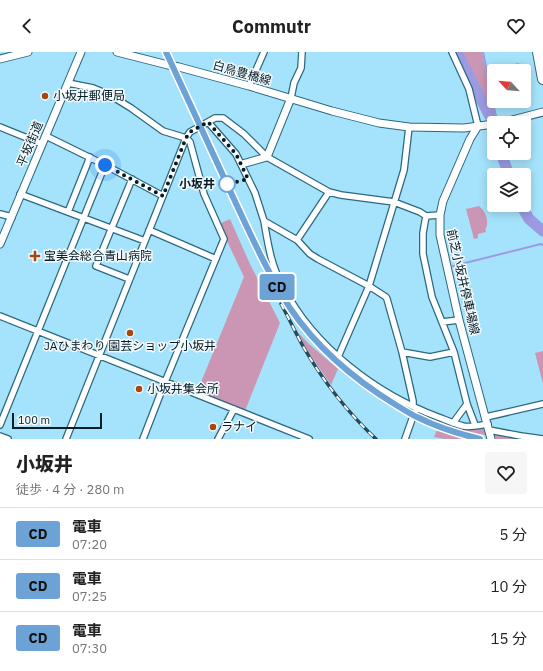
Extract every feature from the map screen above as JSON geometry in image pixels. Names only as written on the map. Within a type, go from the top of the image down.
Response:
[{"type":"highway","points":[[538,52],[543,79]]},
{"type":"main road","points":[[0,59],[9,54],[28,52]]},
{"type":"main road","name":"平坂街道","points":[[0,244],[81,52]]},
{"type":"main road","name":"白鳥豊橋線","points":[[117,52],[179,66],[291,98]]},
{"type":"main road","points":[[242,164],[267,157],[291,98],[332,111],[379,123],[409,127],[464,128],[487,125]]},
{"type":"main road","points":[[528,116],[543,112]]},
{"type":"main road","name":"前芝小坂井停車場線","points":[[478,126],[470,139],[443,201],[440,214],[440,235],[459,320],[492,439]]},
{"type":"street","points":[[249,86],[264,52]]},
{"type":"street","points":[[291,98],[294,83],[301,68],[302,52]]},
{"type":"street","points":[[452,52],[469,89],[478,126]]},
{"type":"street","points":[[68,83],[93,88],[110,95],[163,131],[186,138],[190,142],[204,194],[224,239],[143,439]]},
{"type":"street","points":[[66,439],[129,279],[186,138],[190,132],[215,118],[223,118],[244,134],[267,157],[329,192],[340,195],[394,202],[420,212],[426,216],[440,214]]},
{"type":"street","points":[[208,122],[236,154],[242,164],[255,193],[264,220],[274,269],[283,288],[297,312],[325,345],[338,357],[379,387],[415,407],[465,427],[488,424],[543,404]]},
{"type":"street","points":[[0,127],[42,144]]},
{"type":"street","points":[[338,357],[369,286],[404,170],[409,127]]},
{"type":"street","points":[[46,136],[90,157],[163,196]]},
{"type":"street","points":[[68,212],[90,157]]},
{"type":"street","points":[[0,425],[105,165]]},
{"type":"street","points":[[129,279],[96,266],[132,179]]},
{"type":"street","points":[[297,240],[329,192]]},
{"type":"street","points":[[20,194],[144,242]]},
{"type":"street","points":[[0,214],[12,217]]},
{"type":"street","points":[[426,216],[423,233],[423,254],[432,297],[454,352],[467,404],[475,425]]},
{"type":"street","points":[[264,220],[297,240],[310,254],[369,286],[386,297],[402,352],[415,407],[405,439]]},
{"type":"street","points":[[149,230],[216,258]]},
{"type":"street","points":[[0,316],[309,439]]},
{"type":"street","points":[[442,322],[459,320]]},
{"type":"street","points":[[402,352],[430,357],[454,352]]},
{"type":"street","points":[[453,423],[467,404]]},
{"type":"street","points":[[218,439],[234,409]]},
{"type":"street","points":[[488,424],[521,436],[543,438]]},
{"type":"street","points":[[0,436],[8,439]]},
{"type":"shaded area","points":[[459,52],[482,52],[487,77],[487,108]]},
{"type":"shaded area","points":[[487,108],[493,108],[495,116],[490,114]]},
{"type":"shaded area","points":[[479,206],[486,215],[486,232],[478,234],[478,238],[474,239],[466,209]]},
{"type":"shaded area","points":[[230,219],[250,264],[280,323],[245,411],[197,392],[244,277],[219,224]]},
{"type":"shaded area","points":[[296,330],[308,343],[338,369],[331,385],[305,347]]},
{"type":"shaded area","points":[[543,351],[543,384],[535,353]]},
{"type":"shaded area","points":[[417,410],[455,425],[485,427],[486,435],[471,433],[435,420],[416,412]]},
{"type":"shaded area","points":[[437,430],[464,439],[445,439],[434,437]]},
{"type":"shaded area","points":[[494,434],[529,439],[496,439]]},
{"type":"waterway","points":[[457,52],[489,115],[491,116]]},
{"type":"waterway","points":[[483,52],[496,116]]},
{"type":"waterway","points":[[504,160],[506,168]]},
{"type":"waterway","points":[[525,212],[529,219],[543,231]]},
{"type":"waterway","points":[[453,266],[541,244],[543,245]]},
{"type":"railway","points":[[166,52],[273,280],[290,308],[312,337],[338,362],[366,385],[409,413],[448,430],[480,439]]},
{"type":"railway","points":[[281,304],[304,348],[328,385],[355,418],[376,439]]},
{"type":"train","name":"CD","points":[[166,52],[266,267],[280,292],[308,333],[338,363],[383,397],[429,423],[447,430],[480,439]]},
{"type":"place","name":"小坂井郵便局","points":[[45,96]]},
{"type":"place","name":"小坂井","points":[[227,184]]},
{"type":"place","name":"宝美会総合青山病院","points":[[35,256]]},
{"type":"place","name":"JAひまわり 園芸ショップ小坂井","points":[[130,333]]},
{"type":"place","name":"小坂井集会所","points":[[139,389]]},
{"type":"place","name":"ラナイ","points":[[213,427]]},
{"type":"route","points":[[105,165],[163,196],[186,138],[190,132],[208,122],[236,154],[248,179],[227,184]]}]
